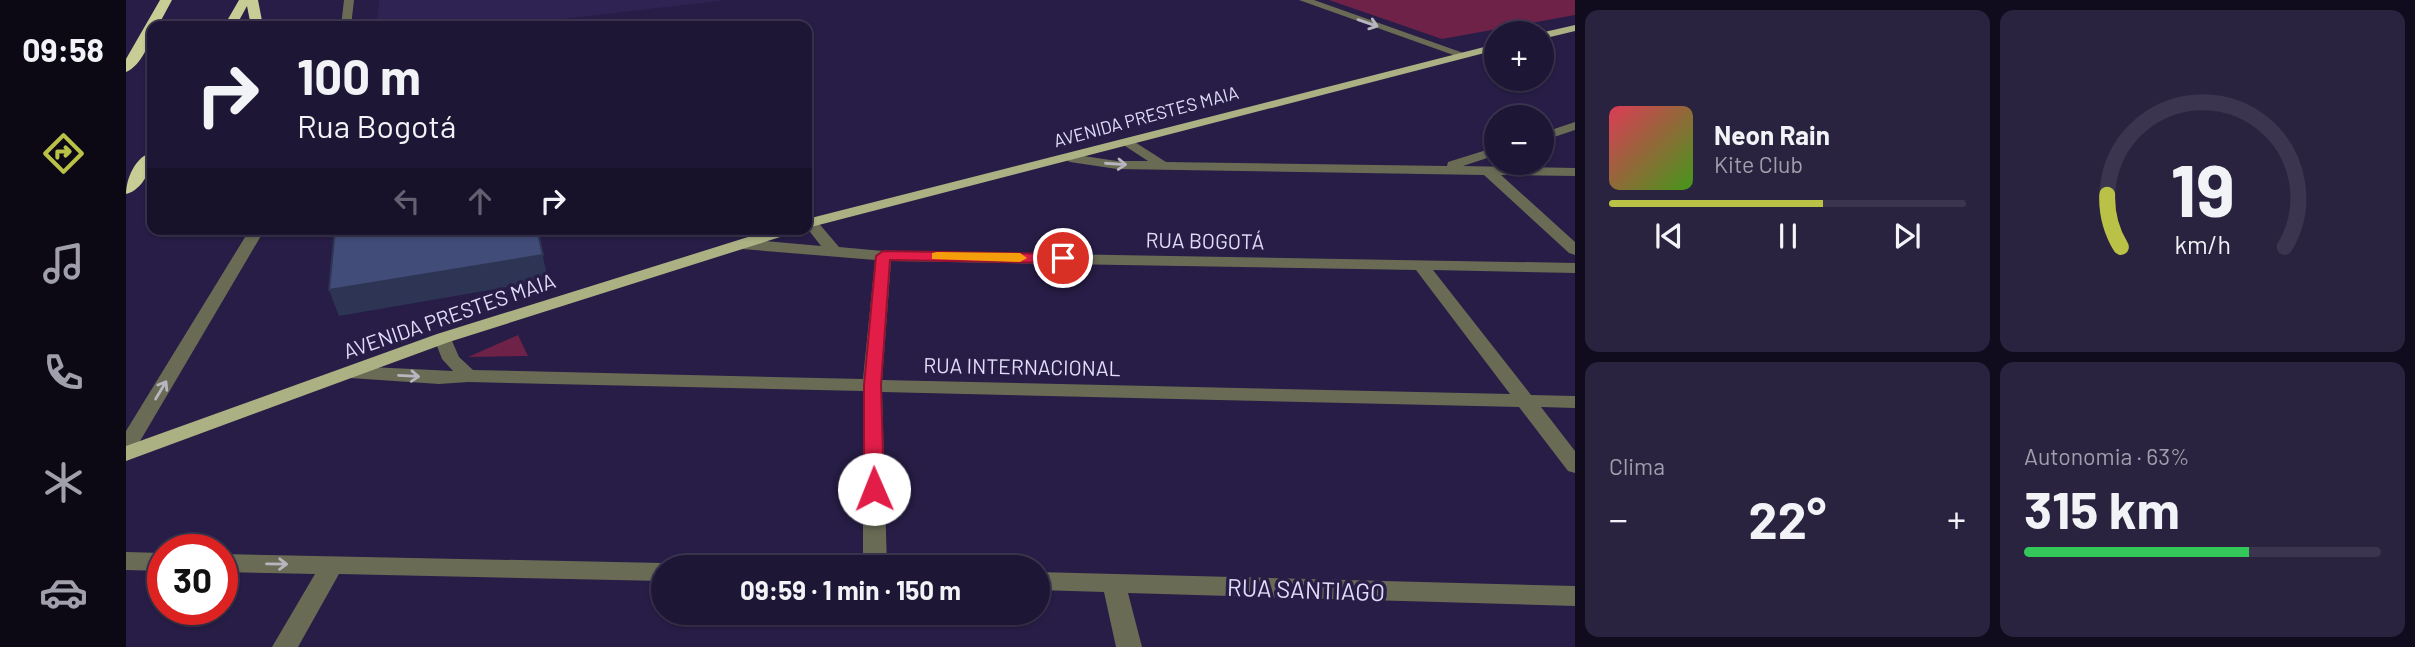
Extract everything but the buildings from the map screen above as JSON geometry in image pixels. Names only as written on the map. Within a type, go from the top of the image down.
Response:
[{"type":"highway","points":[[154,21],[166,0]]},
{"type":"highway","points":[[233,21],[245,0]]},
{"type":"highway","points":[[252,0],[256,21]]},
{"type":"highway","points":[[126,68],[147,32]]},
{"type":"highway","points":[[126,189],[147,163]]},
{"type":"main road","points":[[1554,33],[1575,28]]},
{"type":"main road","name":"AVENIDA PRESTES MAIA","points":[[812,223],[1484,50]]},
{"type":"main road","name":"AVENIDA PRESTES MAIA","points":[[126,454],[443,338],[771,235]]},
{"type":"street","points":[[347,21],[349,0]]},
{"type":"street","points":[[1304,0],[1463,55]]},
{"type":"street","points":[[1554,133],[1575,126]]},
{"type":"street","points":[[1130,143],[1163,165]]},
{"type":"street","points":[[1439,170],[1484,155]]},
{"type":"street","points":[[1070,158],[1117,164],[1484,170]]},
{"type":"street","points":[[1554,172],[1575,172]]},
{"type":"street","points":[[1492,175],[1575,250]]},
{"type":"street","points":[[812,227],[834,252]]},
{"type":"street","points":[[126,448],[254,235]]},
{"type":"street","name":"RUA BOGOTÁ","points":[[742,244],[883,256],[1575,268]]},
{"type":"street","points":[[875,555],[873,385],[883,256]]},
{"type":"street","points":[[1420,264],[1575,466]]},
{"type":"street","points":[[443,338],[451,359],[468,376]]},
{"type":"street","name":"RUA INTERNACIONAL","points":[[350,372],[439,378],[468,376],[1575,402]]},
{"type":"street","points":[[126,561],[147,562]]},
{"type":"street","points":[[238,563],[651,572]]},
{"type":"street","points":[[285,647],[332,565]]},
{"type":"street","name":"RUA SANTIAGO","points":[[1050,582],[1575,596]]},
{"type":"street","points":[[1114,583],[1129,647]]},
{"type":"shaded area","points":[[379,0],[727,0],[544,21],[377,21]]},
{"type":"shaded area","points":[[1329,0],[1575,0],[1575,15],[1542,21],[1484,21],[1484,31],[1442,39]]},
{"type":"shaded area","points":[[518,335],[528,356],[468,357]]},
{"type":"slow traffic","points":[[937,256],[1020,258]]},
{"type":"route","points":[[874,489],[873,385],[883,256],[1063,258]]}]
